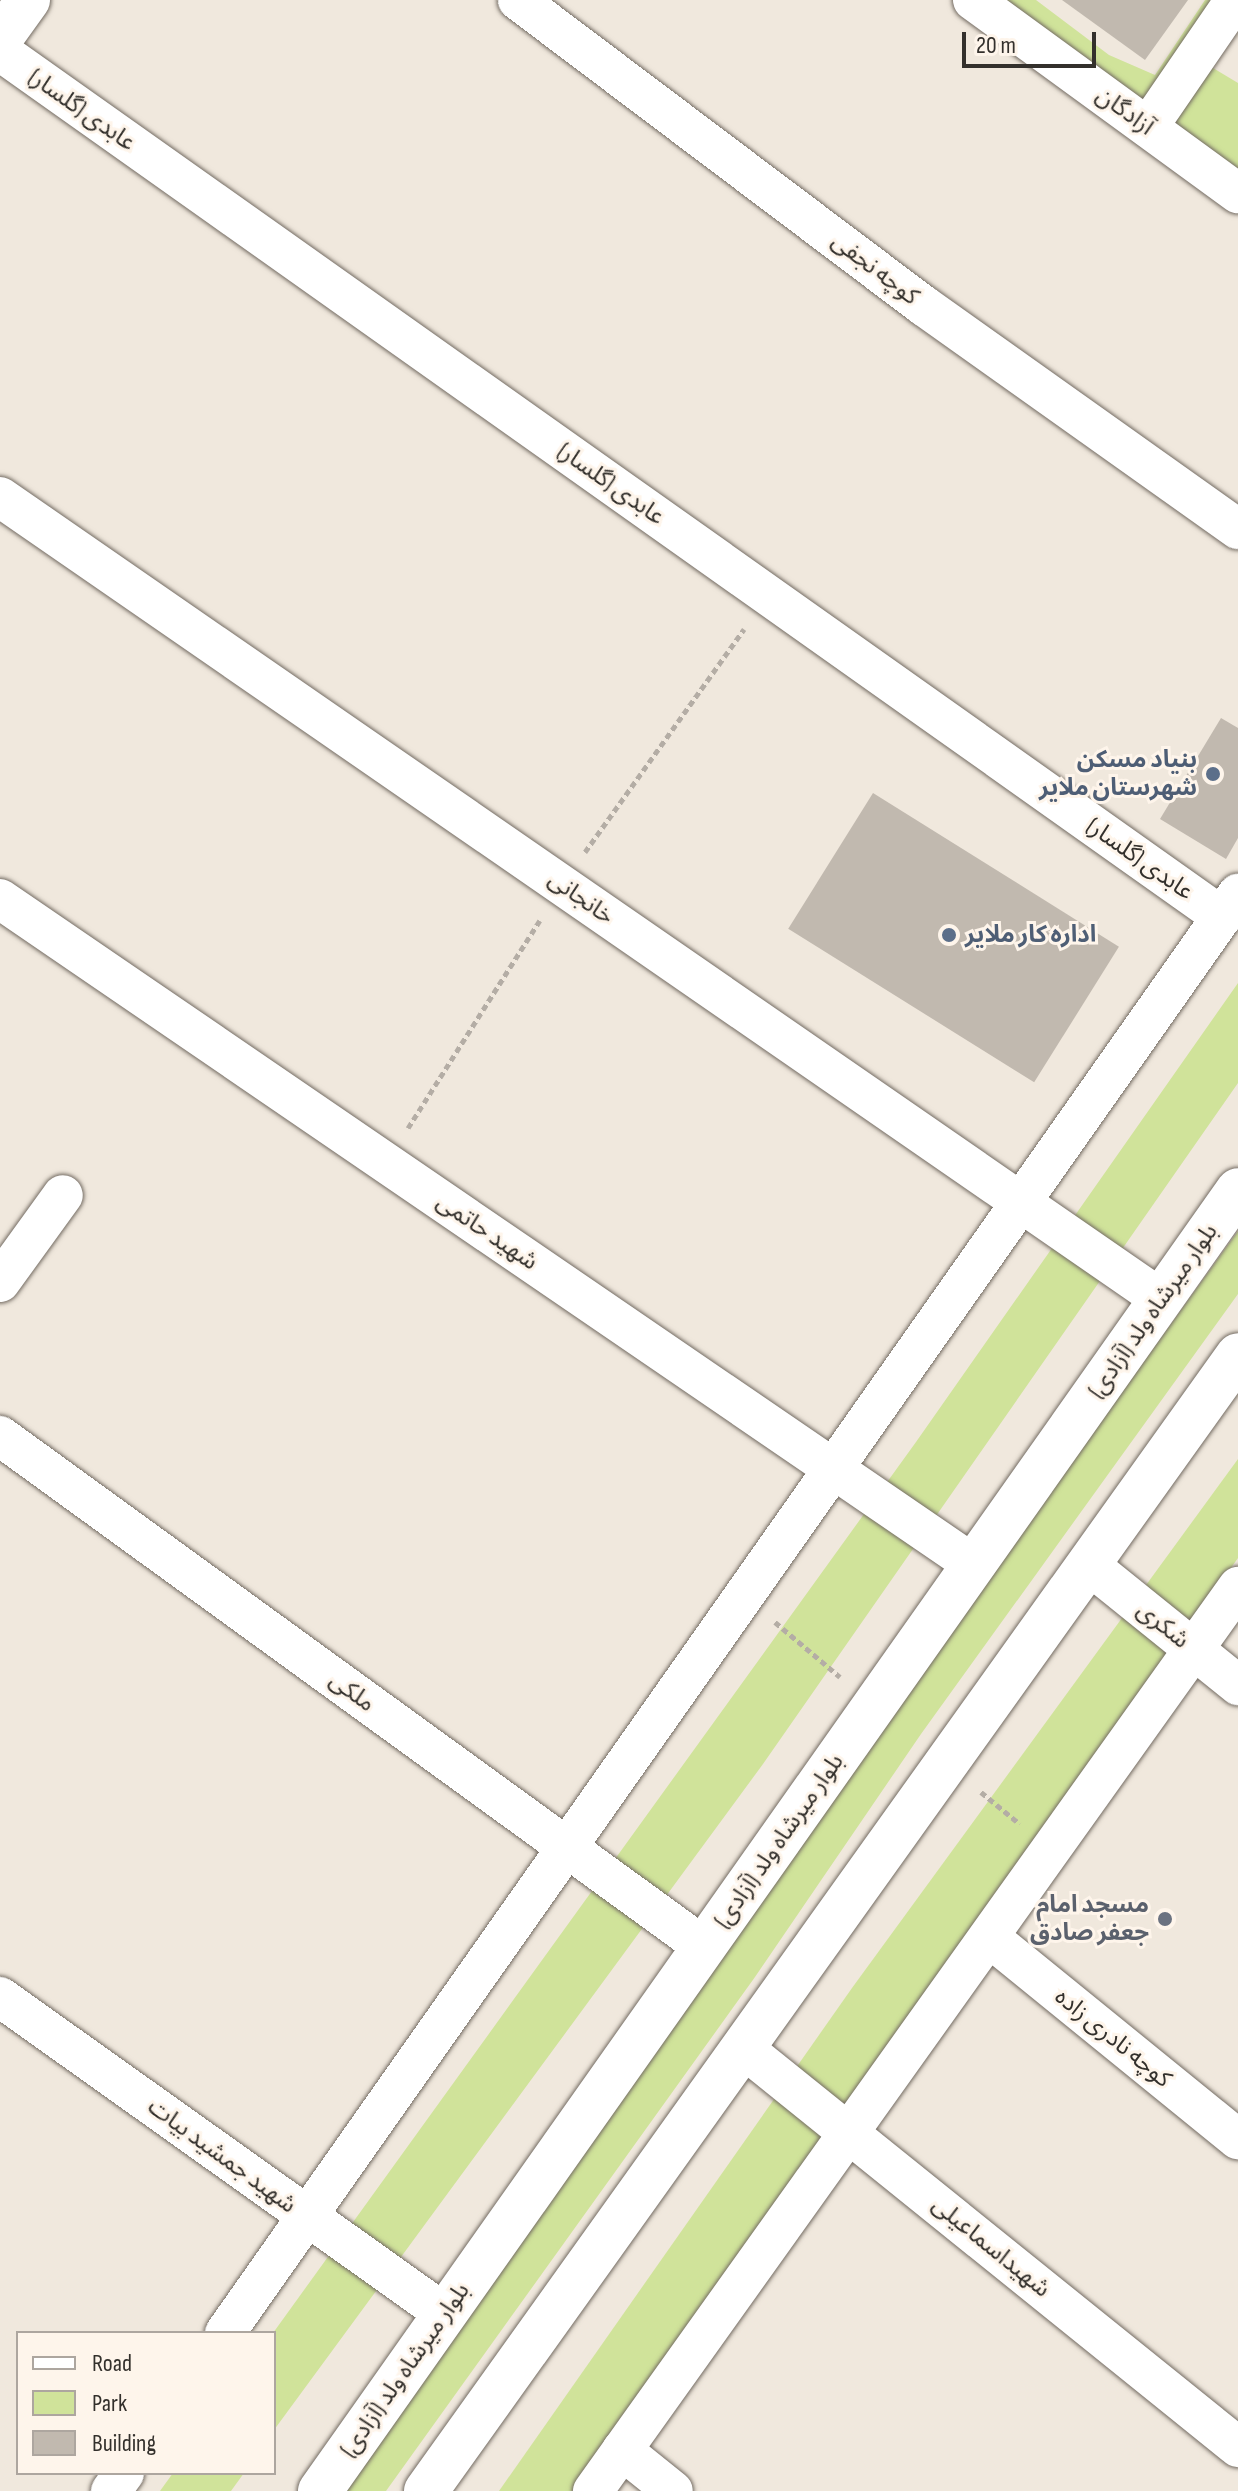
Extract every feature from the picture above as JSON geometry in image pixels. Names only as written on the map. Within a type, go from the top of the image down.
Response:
[{"type":"main road","points":[[0,39],[28,0]]},
{"type":"main road","name":"بلوار میرشاه ولد (آزادی)","points":[[320,2491],[1238,1190]]},
{"type":"main road","points":[[426,2491],[1238,1355]]},
{"type":"street","name":"کوچه نجفی","points":[[518,0],[924,306],[1238,529]]},
{"type":"street","name":"آزادگان","points":[[973,0],[1238,193]]},
{"type":"street","points":[[1148,127],[1235,0]]},
{"type":"street","name":"عابدی (گلسار)","points":[[0,51],[768,595],[1230,906]]},
{"type":"street","name":"خانجانی","points":[[0,497],[1161,1299]]},
{"type":"street","name":"شهید حاتمی","points":[[0,899],[974,1565]]},
{"type":"street","points":[[226,2331],[309,2217],[564,1846],[834,1469],[1018,1200],[1230,906]]},
{"type":"street","points":[[0,1282],[63,1195]]},
{"type":"street","name":"ملکی","points":[[0,1436],[704,1947]]},
{"type":"street","name":"شکری","points":[[1088,1564],[1238,1685]]},
{"type":"street","points":[[593,2491],[1238,1587]]},
{"type":"street","name":"کوچه نادری زاده","points":[[989,1937],[1238,2139]]},
{"type":"street","name":"شهید جمشید بیات","points":[[0,1997],[445,2314]]},
{"type":"street","name":"شهیداسماعیلی","points":[[743,2048],[1238,2447]]},
{"type":"street","points":[[622,2450],[673,2491]]},
{"type":"path","points":[[386,1163],[562,885],[768,595]]},
{"type":"green space","points":[[1002,0],[1036,0],[1109,55],[1155,75],[1205,0],[1224,0],[1141,103]]},
{"type":"green space","points":[[1203,62],[1238,83],[1238,178],[1163,124]]},
{"type":"green space","points":[[1238,983],[1238,1083],[763,1764],[276,2427],[274,2331],[916,1442]]},
{"type":"green space","points":[[1238,1231],[1238,1294],[921,1734],[755,1977],[386,2491],[344,2491],[911,1684]]},
{"type":"green space","points":[[1238,1459],[1238,1558],[572,2491],[499,2491],[852,1988]]},
{"type":"green space","points":[[172,2475],[243,2475],[231,2491],[160,2491]]},
{"type":"building","points":[[1062,0],[1188,0],[1145,60]]},
{"type":"building","name":"بنیاد مسکن شهرستان ملایر","points":[[1221,718],[1238,728],[1238,838],[1226,859],[1160,819]]},
{"type":"building","name":"اداره کار ملایر","points":[[873,793],[1119,947],[1034,1082],[788,929]]},
{"type":"place","name":"بنیاد مسکن شهرستان ملایر","points":[[1213,774]]},
{"type":"place","name":"اداره کار ملایر","points":[[949,935]]},
{"type":"place","name":"مسجد امام جعفر صادق","points":[[1165,1919]]}]
